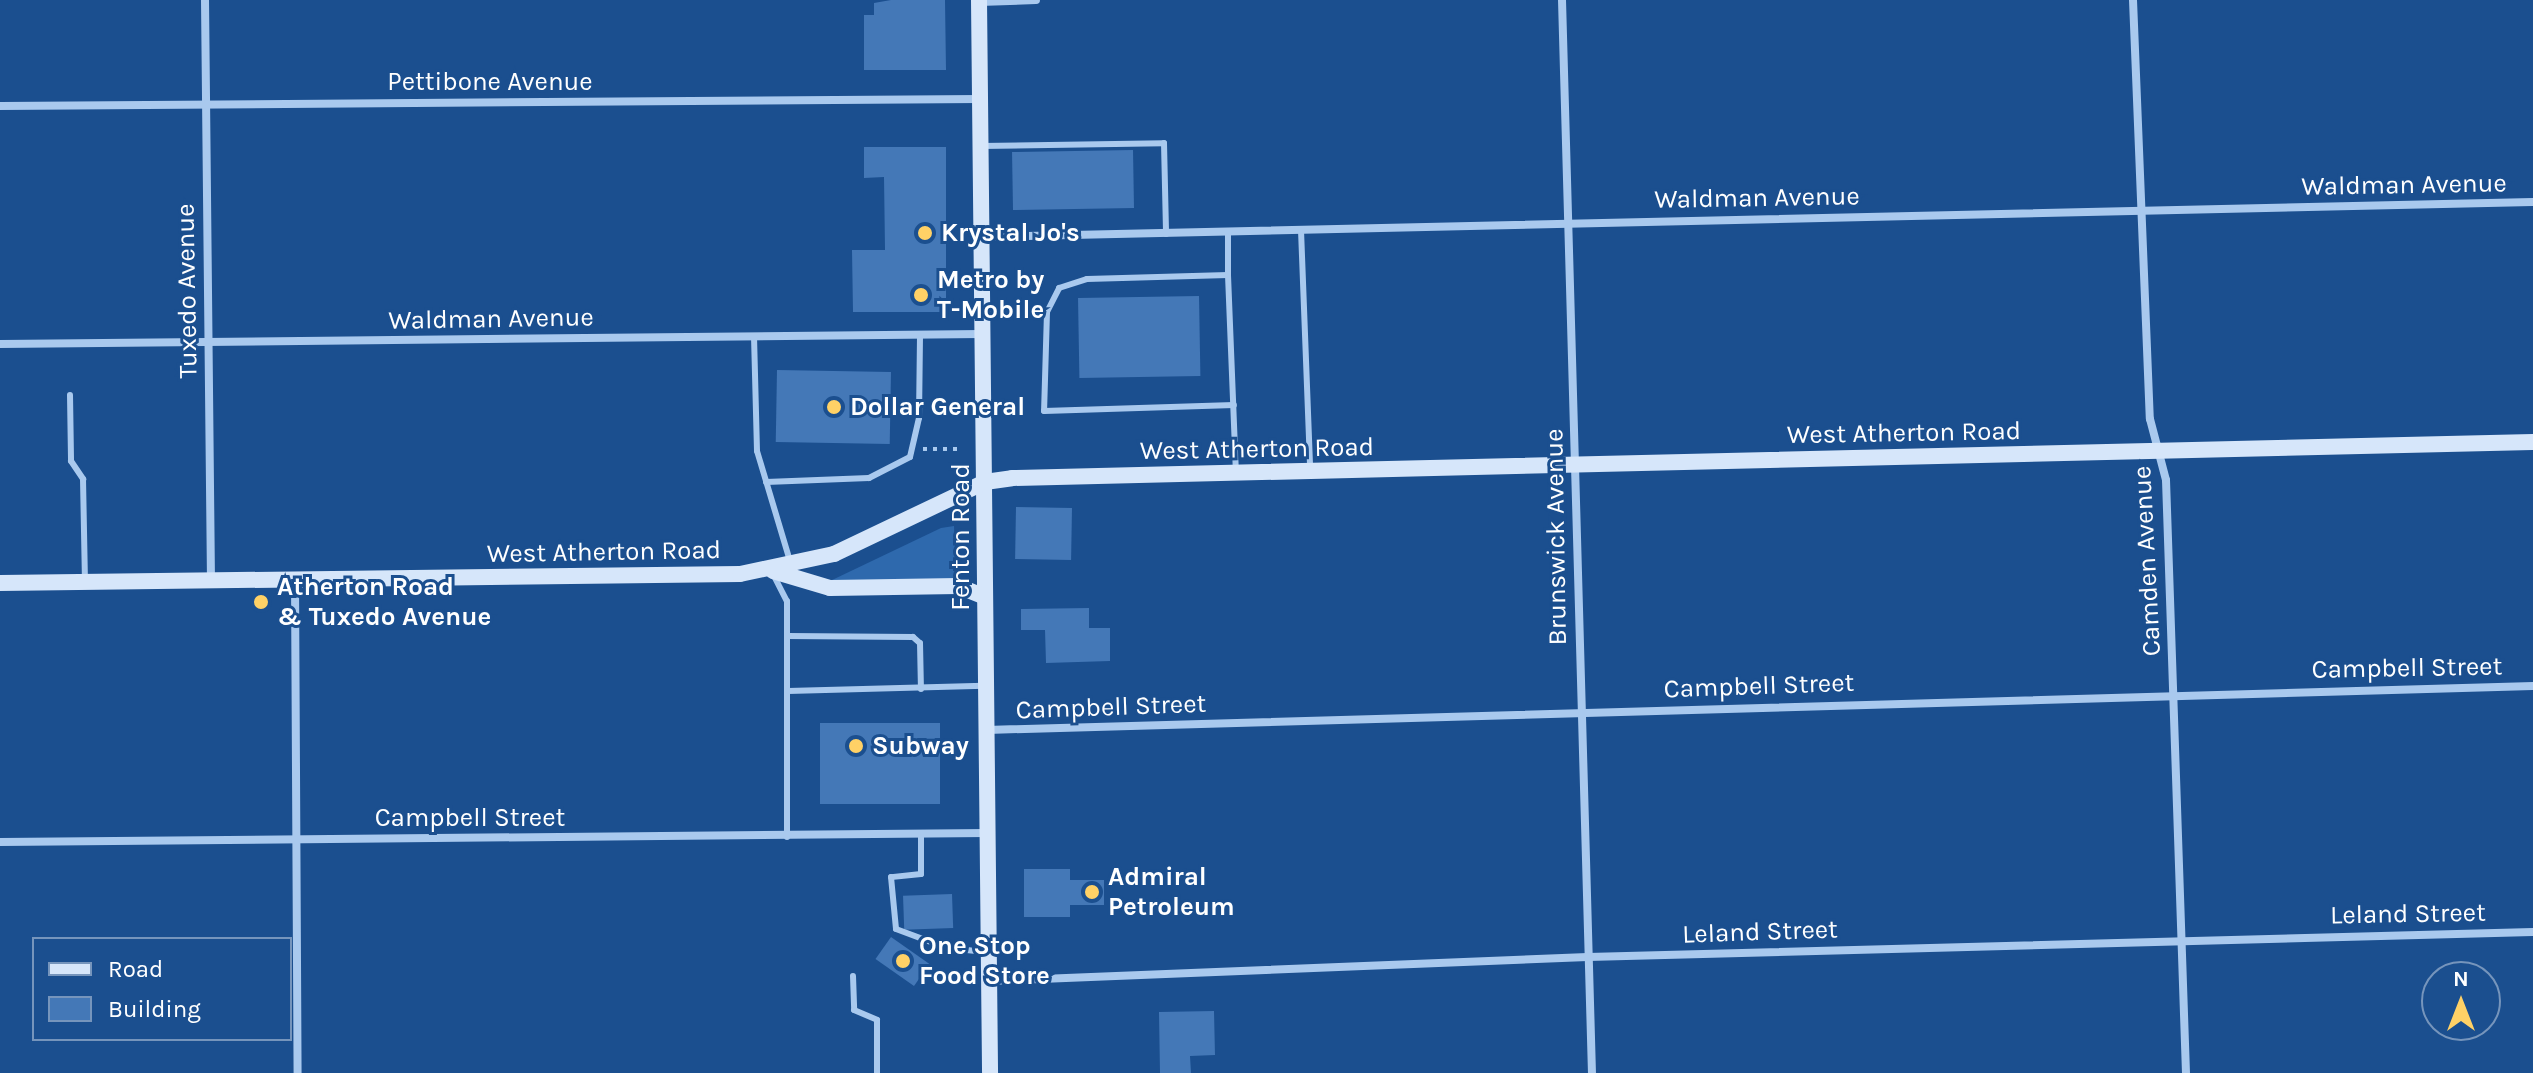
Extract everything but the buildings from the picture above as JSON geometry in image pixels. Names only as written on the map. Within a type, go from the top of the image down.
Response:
[{"type":"street","name":"Tuxedo Avenue","points":[[205,0],[211,581]]},
{"type":"street","points":[[979,1],[1036,0]]},
{"type":"street","name":"Brunswick Avenue","points":[[1562,0],[1592,1073]]},
{"type":"street","name":"Camden Avenue","points":[[2133,0],[2150,419],[2161,451],[2173,692],[2186,1073]]},
{"type":"street","name":"Fenton Road","points":[[979,1],[990,1073]]},
{"type":"street","name":"Pettibone Avenue","points":[[0,106],[980,99]]},
{"type":"street","name":"Waldman Avenue","points":[[981,237],[1568,221],[2533,202]]},
{"type":"street","name":"Waldman Avenue","points":[[0,344],[982,334]]},
{"type":"street","name":"West Atherton Road","points":[[0,583],[771,570],[860,545],[985,482],[1310,471],[2533,442]]},
{"type":"street","points":[[771,570],[830,588],[958,586],[985,597]]},
{"type":"street","points":[[295,580],[298,1073]]},
{"type":"street","name":"Campbell Street","points":[[987,730],[2173,692],[2533,686]]},
{"type":"street","name":"Campbell Street","points":[[0,842],[988,833]]},
{"type":"street","name":"Leland Street","points":[[989,981],[1588,957],[2533,932]]},
{"type":"lane","points":[[981,146],[1164,143],[1166,234]]},
{"type":"lane","points":[[1301,230],[1310,471]]},
{"type":"lane","points":[[1228,231],[1236,473]]},
{"type":"lane","points":[[1228,275],[1087,279],[1059,288],[1047,312],[1044,411],[1234,405]]},
{"type":"lane","points":[[982,313],[1047,312]]},
{"type":"lane","points":[[766,482],[869,478],[896,469],[916,449],[920,335]]},
{"type":"lane","points":[[754,336],[757,451],[791,566]]},
{"type":"lane","points":[[70,395],[71,461],[83,479],[85,582]]},
{"type":"lane","points":[[771,570],[787,601],[787,837]]},
{"type":"lane","points":[[788,636],[913,637],[920,643],[921,689]]},
{"type":"lane","points":[[788,691],[986,686]]},
{"type":"lane","points":[[921,834],[921,874],[891,877],[896,929],[947,948],[989,952]]},
{"type":"lane","points":[[853,976],[854,1010],[877,1020],[877,1073]]},
{"type":"path","points":[[916,449],[957,449]]},
{"type":"shaded area","points":[[954,526],[956,580],[830,581],[941,528]]},
{"type":"place","name":"Krystal Jo's","points":[[925,233]]},
{"type":"place","name":"Metro by T-Mobile","points":[[921,295]]},
{"type":"place","name":"Dollar General","points":[[834,407]]},
{"type":"place","name":"Atherton Road & Tuxedo Avenue","points":[[261,602]]},
{"type":"place","name":"Subway","points":[[856,746]]},
{"type":"place","name":"Admiral Petroleum","points":[[1092,892]]},
{"type":"place","name":"One Stop Food Store","points":[[903,961]]}]
